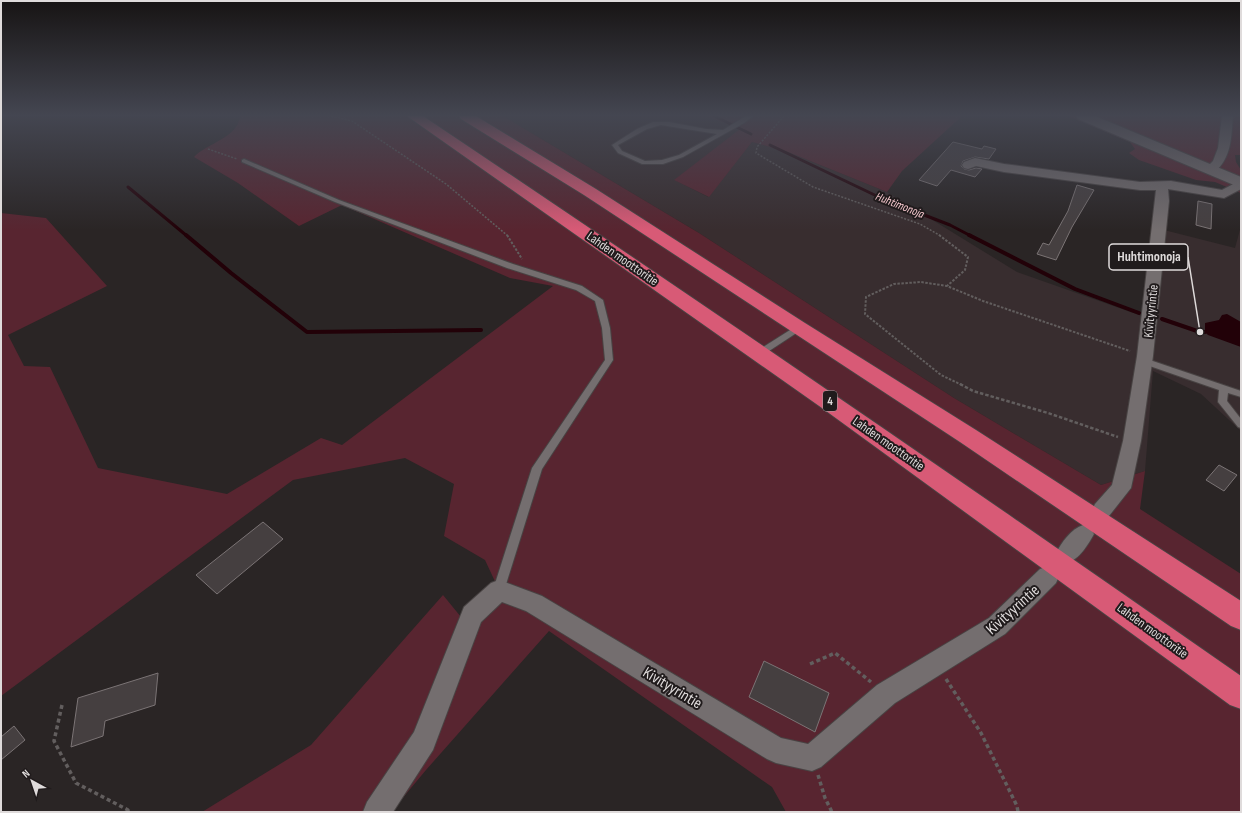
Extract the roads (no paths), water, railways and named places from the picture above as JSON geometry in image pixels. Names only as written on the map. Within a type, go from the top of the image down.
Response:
[{"type":"highway","name":"Lahden moottoritie","points":[[469,154],[760,353],[996,518],[1241,694]]},
{"type":"highway","points":[[528,154],[590,192],[798,328],[968,436],[1241,617]]},
{"type":"main road","points":[[1172,154],[1241,184]]},
{"type":"street","points":[[1210,170],[1218,163],[1222,154]]},
{"type":"street","points":[[968,165],[975,162],[1004,168],[1140,186],[1172,185],[1205,192],[1224,194],[1241,184]]},
{"type":"street","name":"Kivityyrintie","points":[[1102,510],[1120,488],[1132,441],[1145,358],[1162,201],[1162,186]]},
{"type":"street","points":[[1067,554],[1083,534]]},
{"type":"street","name":"Kivityyrintie","points":[[500,590],[534,603],[776,750],[812,758],[886,694],[997,626],[1048,576]]},
{"type":"street","points":[[377,812],[424,741],[472,616],[500,590]]},
{"type":"lane","points":[[624,154],[644,163],[662,162],[685,154]]},
{"type":"lane","points":[[244,161],[337,201],[528,272],[579,288],[599,300],[606,328],[609,360],[537,468],[500,590]]},
{"type":"lane","points":[[760,353],[798,328]]},
{"type":"lane","points":[[1145,358],[1241,394]]},
{"type":"lane","points":[[1224,388],[1222,402],[1241,425]]},
{"type":"waterway","name":"Huhtimonoja","points":[[789,154],[883,199],[950,225],[971,236]]},
{"type":"waterway","points":[[128,187],[187,236]]},
{"type":"waterway","points":[[186,235],[231,273],[307,332],[481,330]]},
{"type":"waterway","name":"Huhtimonoja","points":[[969,235],[1075,289],[1139,313]]},
{"type":"waterway","name":"Huhtimonoja","points":[[1162,319],[1200,332],[1205,332]]},
{"type":"place","name":"Huhtimonoja","points":[[1200,332]]}]
